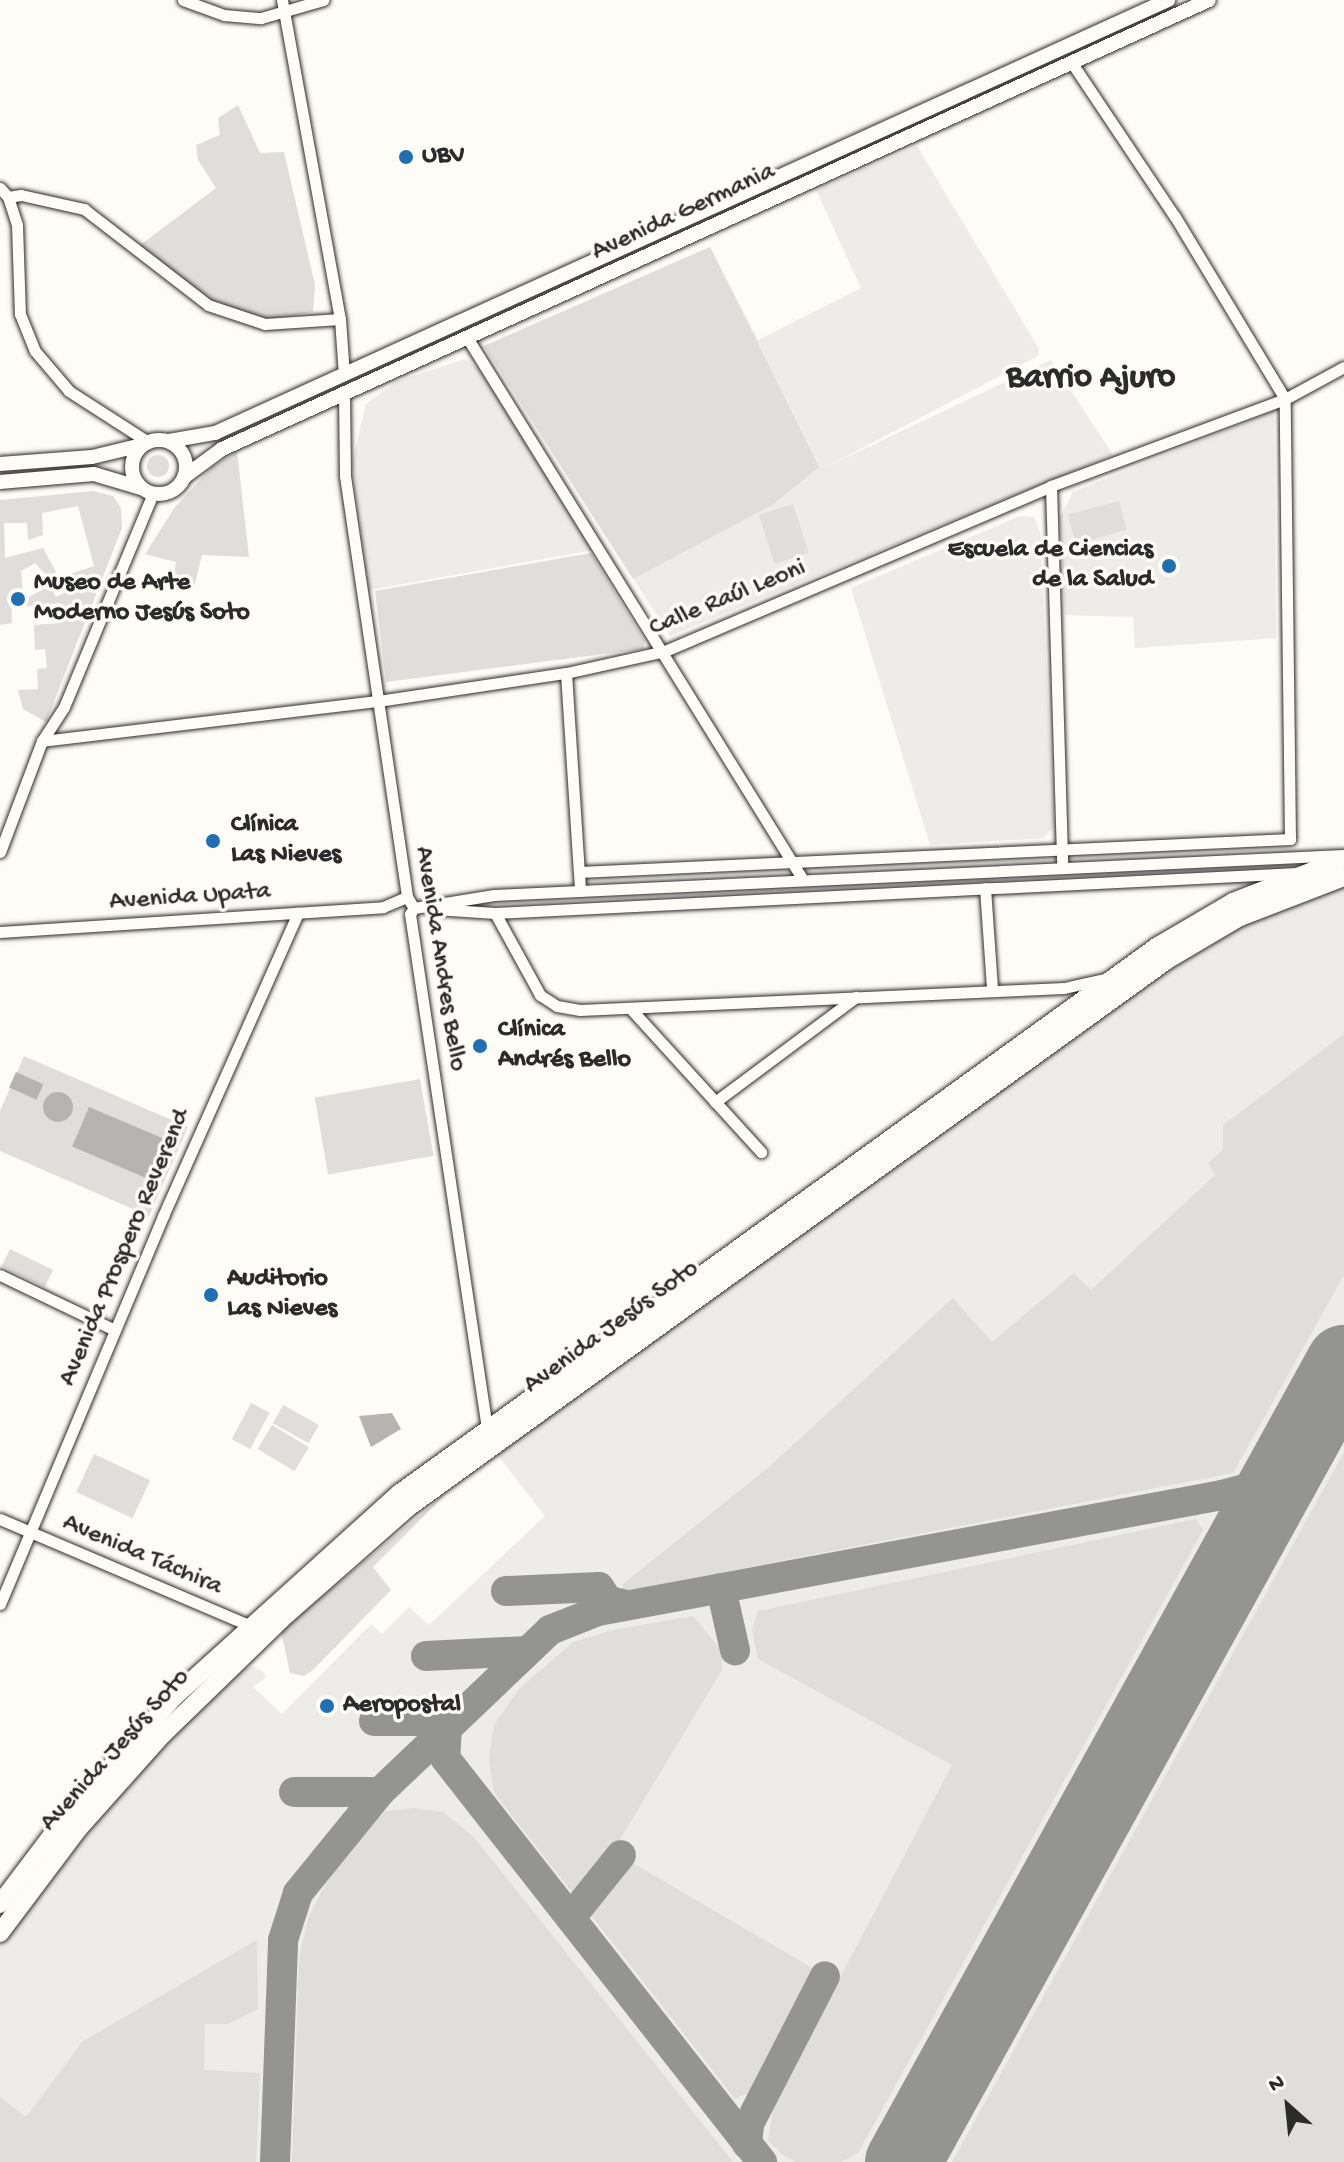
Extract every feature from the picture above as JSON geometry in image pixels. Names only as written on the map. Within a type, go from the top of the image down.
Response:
[{"type":"main road","name":"Avenida Jesús Soto","points":[[0,1904],[121,1754],[257,1631],[488,1439],[1115,977],[1211,913],[1344,857]]},
{"type":"main road","name":"Avenida Jesús Soto","points":[[488,1439],[1167,960],[1253,912],[1344,877]]},
{"type":"main road","name":"Avenida Jesús Soto","points":[[0,1933],[113,1789],[257,1631]]},
{"type":"street","points":[[183,0],[235,17],[286,14],[323,0]]},
{"type":"street","points":[[282,0],[340,319],[344,375]]},
{"type":"street","name":"Avenida Germania","points":[[169,441],[205,438],[1168,0]]},
{"type":"street","name":"Avenida Germania","points":[[184,477],[211,455],[1209,0]]},
{"type":"street","points":[[579,872],[1065,847],[1290,839],[1285,399],[1175,217],[1072,63]]},
{"type":"street","points":[[4,192],[84,209],[208,305],[265,324],[340,319]]},
{"type":"street","points":[[4,192],[17,225],[20,314],[35,351],[69,391],[145,443]]},
{"type":"street","points":[[468,339],[665,651],[795,861],[803,880]]},
{"type":"street","name":"Calle Raúl Leoni","points":[[42,741],[378,701],[566,673],[665,651],[1051,486],[1285,399],[1344,367]]},
{"type":"street","name":"Avenida Andres Bello","points":[[344,394],[345,476],[488,1439]]},
{"type":"street","points":[[0,464],[92,457],[145,443],[169,441],[184,456],[184,477],[169,492],[148,491],[94,474],[0,482]]},
{"type":"street","points":[[145,443],[132,463],[148,491]]},
{"type":"street","points":[[1051,486],[1065,847],[1062,867]]},
{"type":"street","points":[[0,852],[42,741],[64,707],[148,491]]},
{"type":"street","points":[[566,673],[580,891]]},
{"type":"street","points":[[412,911],[494,895],[1062,867],[1344,857]]},
{"type":"street","points":[[412,911],[495,913],[1302,873],[1344,877]]},
{"type":"street","points":[[985,888],[992,989]]},
{"type":"street","name":"Avenida Upata","points":[[383,907],[407,897]]},
{"type":"street","name":"Avenida Upata","points":[[0,932],[383,907],[412,911]]},
{"type":"street","name":"Avenida Prospero Reverend","points":[[0,1604],[28,1531],[298,913]]},
{"type":"street","points":[[495,913],[540,995],[557,1006],[580,1010],[1064,988],[1115,977]]},
{"type":"street","points":[[715,1102],[856,997]]},
{"type":"street","points":[[630,1008],[761,1152]]},
{"type":"street","points":[[0,1275],[115,1330]]},
{"type":"street","name":"Avenida Táchira","points":[[0,1519],[257,1631]]},
{"type":"shaded area","points":[[238,105],[260,153],[284,152],[315,285],[313,312],[257,322],[208,305],[135,249],[216,188],[198,160],[196,145],[220,135],[218,118]]},
{"type":"shaded area","points":[[917,146],[1039,349],[1038,356],[824,468],[1051,360],[1113,455],[670,636],[484,346],[710,247],[758,340],[861,288],[816,190]]},
{"type":"shaded area","points":[[710,247],[819,467],[772,505],[633,579],[484,346]]},
{"type":"shaded area","points":[[465,359],[484,373],[594,550],[369,590],[352,463],[366,404],[397,381]]},
{"type":"shaded area","name":"Escuela de Ciencias de la Salud","points":[[1274,411],[1276,638],[1135,648],[1133,617],[1065,615],[1060,517],[1073,492]]},
{"type":"shaded area","points":[[237,451],[249,557],[202,555],[194,588],[173,585],[176,562],[145,554],[175,507],[212,467]]},
{"type":"shaded area","points":[[158,455],[166,458],[169,466],[166,474],[158,477],[150,474],[147,466],[150,458]]},
{"type":"shaded area","points":[[93,491],[113,496],[121,508],[122,528],[46,722],[23,709],[18,690],[38,689],[37,669],[47,668],[45,649],[35,650],[34,625],[61,623],[60,603],[22,607],[21,601],[50,586],[56,597],[74,588],[67,575],[94,566],[78,506],[42,513],[43,535],[28,540],[27,523],[4,523],[5,558],[43,548],[56,572],[48,577],[35,563],[21,571],[23,593],[11,598],[12,623],[0,625],[0,500]]},
{"type":"shaded area","points":[[1119,501],[1127,530],[1076,544],[1068,515]]},
{"type":"shaded area","points":[[793,504],[809,553],[775,564],[759,515]]},
{"type":"shaded area","points":[[1020,516],[1034,517],[1040,533],[1054,827],[1043,838],[930,845],[851,588]]},
{"type":"shaded area","points":[[591,553],[645,642],[643,649],[386,682],[375,591]]},
{"type":"shaded area","points":[[1344,886],[1344,2162],[0,2162],[0,1941],[56,1865],[153,1755],[240,1671],[252,1666],[263,1672],[266,1677],[253,1687],[282,1714],[371,1624],[382,1634],[409,1607],[429,1625],[545,1516],[496,1453],[1162,973],[1264,914]]},
{"type":"shaded area","points":[[1344,1034],[1344,1275],[1233,1473],[621,1592],[623,1584],[769,1467],[953,1298],[992,1342],[1074,1273],[1091,1290],[1215,1175],[1208,1163],[1223,1150],[1223,1125]]},
{"type":"shaded area","points":[[24,1056],[188,1127],[149,1216],[0,1151],[0,1111]]},
{"type":"shaded area","points":[[16,1072],[43,1084],[36,1100],[9,1088]]},
{"type":"shaded area","points":[[420,1079],[434,1156],[328,1174],[315,1098]]},
{"type":"shaded area","points":[[58,1092],[64,1093],[72,1101],[72,1113],[64,1121],[58,1122],[52,1121],[44,1113],[43,1107],[44,1101],[52,1093]]},
{"type":"shaded area","points":[[89,1107],[168,1141],[151,1180],[72,1147]]},
{"type":"shaded area","points":[[10,1249],[53,1270],[45,1287],[2,1266]]},
{"type":"shaded area","points":[[251,1403],[270,1413],[250,1449],[232,1439]]},
{"type":"shaded area","points":[[283,1405],[319,1425],[309,1443],[273,1423]]},
{"type":"shaded area","points":[[392,1413],[401,1429],[371,1447],[359,1416]]},
{"type":"shaded area","points":[[272,1425],[309,1447],[294,1471],[258,1449]]},
{"type":"shaded area","points":[[1344,1452],[1344,2162],[952,2162]]},
{"type":"shaded area","points":[[94,1454],[150,1480],[132,1518],[76,1492]]},
{"type":"shaded area","points":[[451,1489],[373,1567],[391,1590],[313,1670],[304,1676],[290,1673],[281,1631]]},
{"type":"shaded area","points":[[1196,1519],[1203,1530],[858,2153],[841,2162],[796,2162],[783,2155],[768,2141],[774,2103],[952,1765],[758,1659],[752,1630],[758,1611]]},
{"type":"shaded area","points":[[693,1616],[721,1650],[722,1670],[613,1851],[575,1896],[494,1793],[489,1759],[494,1725],[518,1690],[573,1642],[613,1630]]},
{"type":"shaded area","points":[[414,1808],[443,1812],[474,1837],[733,2162],[292,2162],[299,1959],[308,1918],[339,1858],[385,1811]]},
{"type":"shaded area","points":[[631,1862],[814,1969],[756,2089],[735,2099],[587,1910]]},
{"type":"shaded area","points":[[257,1940],[258,2009],[228,2024],[205,2024],[204,2070],[260,2073],[256,2162],[0,2162],[0,2097],[26,2117],[82,2042]]},
{"type":"taxiway","points":[[275,2162],[283,1940],[298,1893],[380,1792],[550,1630],[598,1611],[1222,1495],[1274,1481],[1291,1456]]},
{"type":"taxiway","points":[[1222,1495],[1244,1510],[1243,1548]]},
{"type":"taxiway","points":[[506,1591],[599,1587],[608,1601],[627,1605]]},
{"type":"taxiway","points":[[721,1588],[735,1650]]},
{"type":"taxiway","points":[[426,1656],[527,1651]]},
{"type":"taxiway","points":[[374,1721],[451,1721]]},
{"type":"taxiway","points":[[447,1725],[445,1758],[762,2162]]},
{"type":"taxiway","points":[[294,1792],[380,1792]]},
{"type":"taxiway","points":[[572,1916],[621,1855]]},
{"type":"taxiway","points":[[747,2144],[749,2124],[825,1976]]},
{"type":"runway","points":[[903,2162],[1344,1363]]},
{"type":"place","name":"UBV","points":[[406,157]]},
{"type":"place","name":"Escuela de Ciencias de la Salud","points":[[1169,566]]},
{"type":"place","name":"Museo de Arte Moderno Jesús Soto","points":[[18,599]]},
{"type":"place","name":"Clínica Las Nieves","points":[[213,841]]},
{"type":"place","name":"Clínica Andrés Bello","points":[[480,1046]]},
{"type":"place","name":"Auditorio Las Nieves","points":[[211,1295]]},
{"type":"place","name":"Aeropostal","points":[[327,1706]]},
{"type":"district","name":"Barrio Ajuro","points":[[1091,380]]}]
